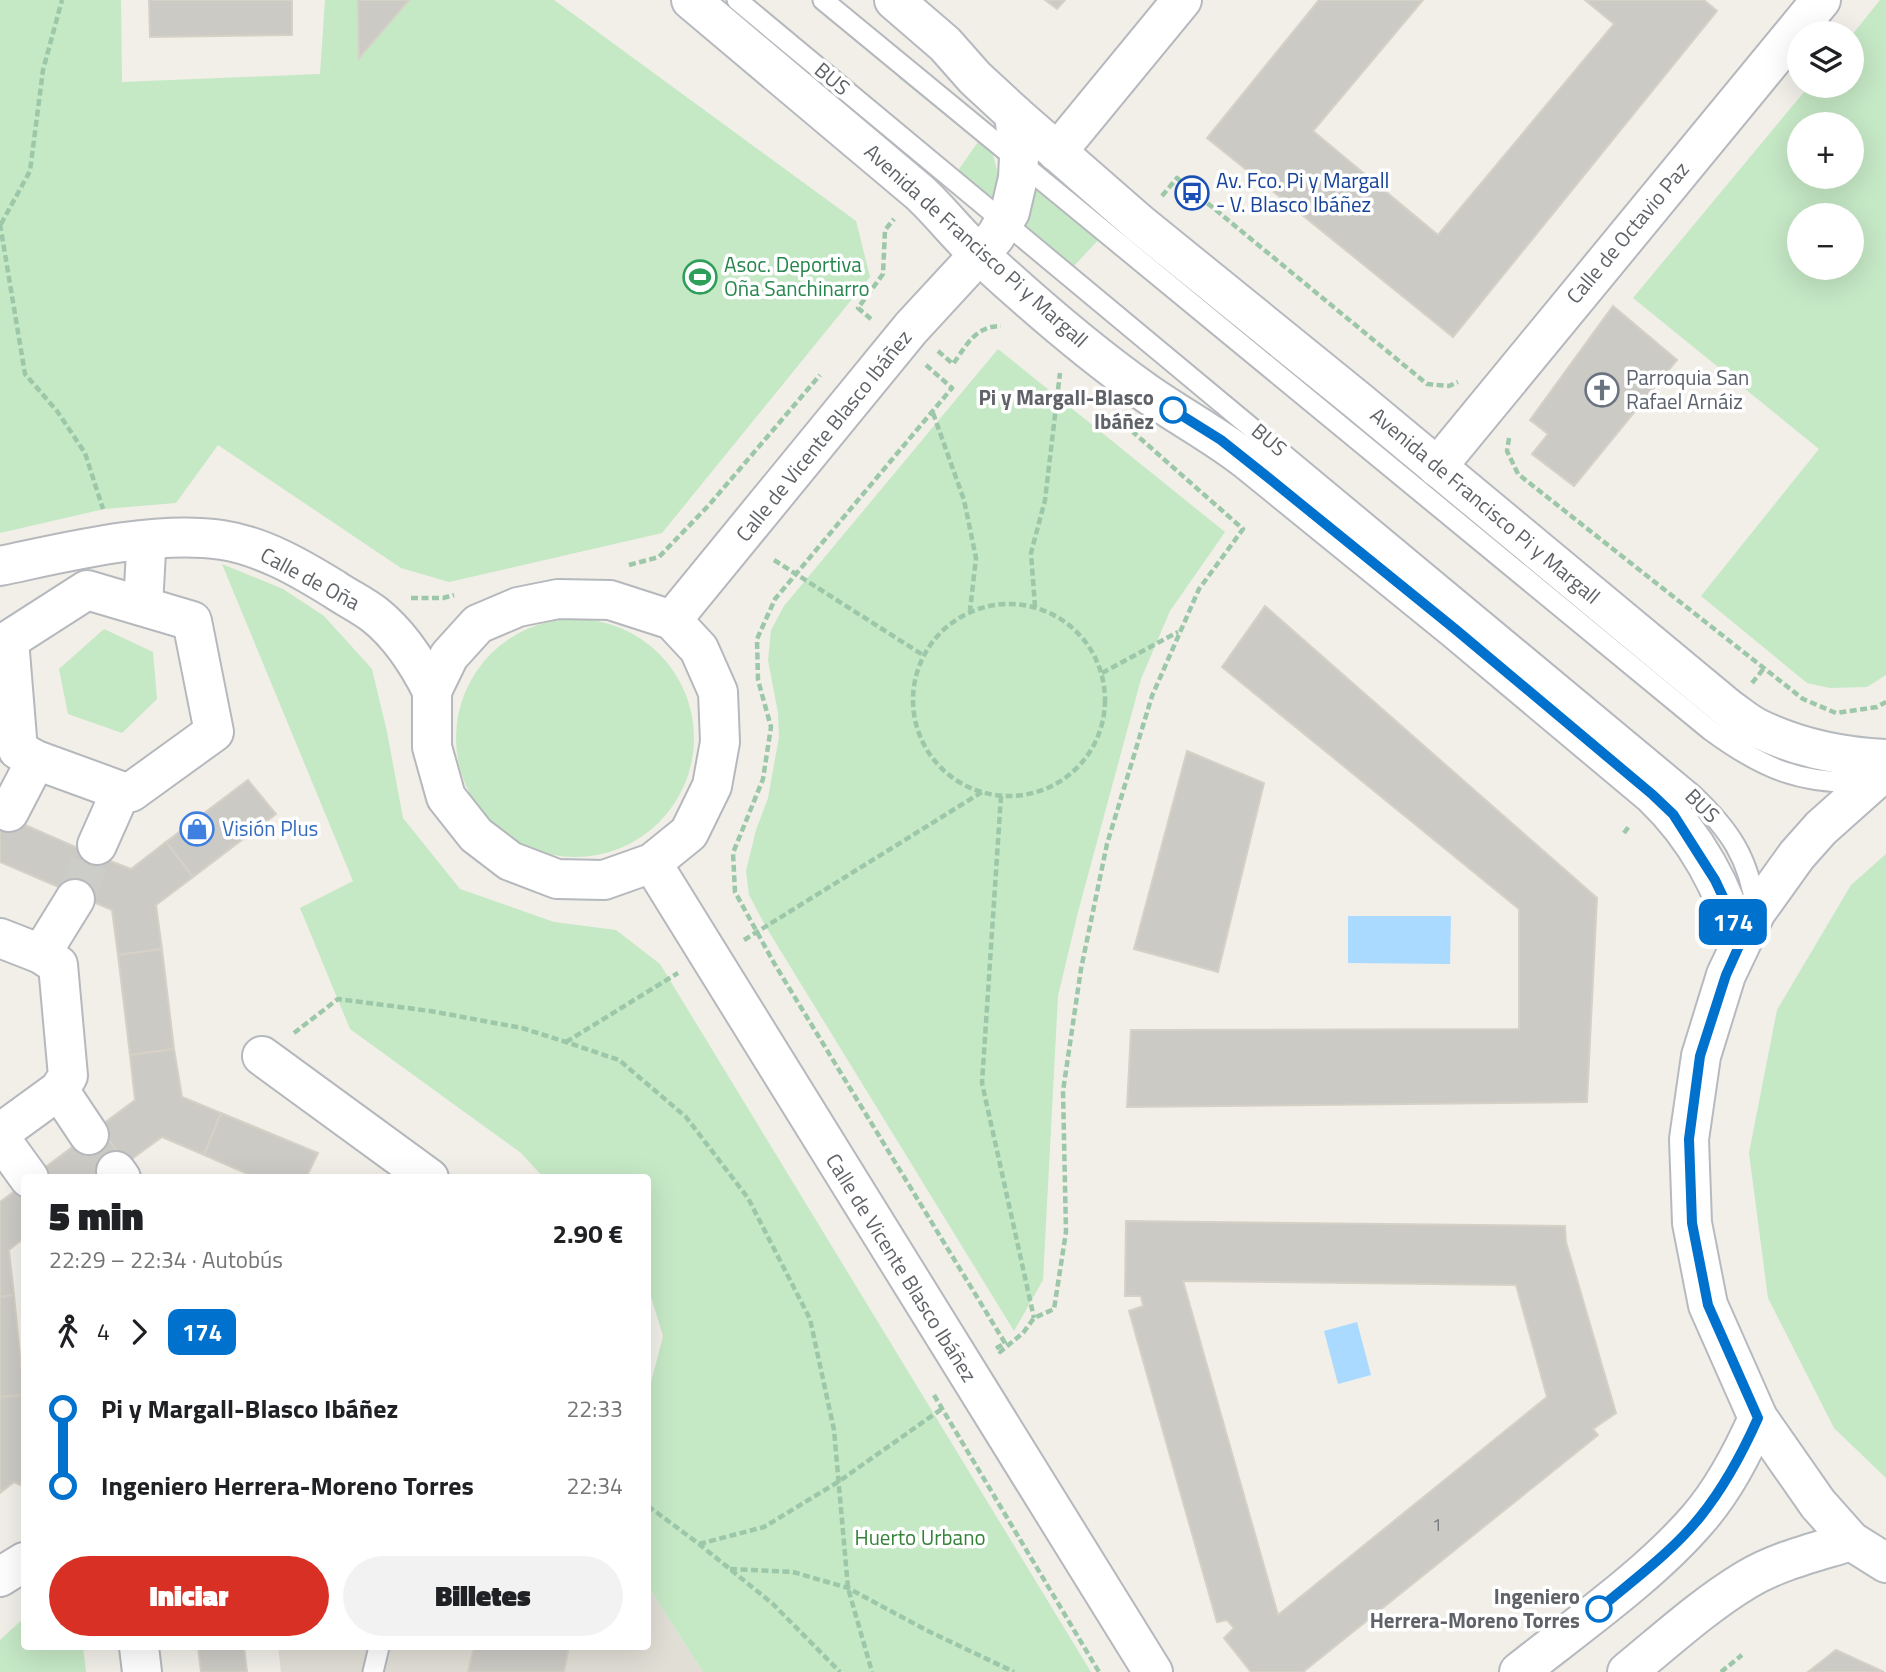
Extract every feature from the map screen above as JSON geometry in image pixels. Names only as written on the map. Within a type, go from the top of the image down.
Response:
[{"type":"street","name":"Avenida de Francisco Pi y Margall","points":[[691,0],[919,192],[941,212],[979,255],[1146,393],[1221,440],[1265,475],[1653,795],[1673,814],[1715,880],[1732,916],[1739,946]]},
{"type":"street","name":"Avenida de Francisco Pi y Margall","points":[[894,0],[945,44],[975,78],[1014,114],[1140,224],[1729,709],[1755,727],[1830,753],[1860,758],[1882,770]]},
{"type":"street","points":[[1057,152],[1182,0]]},
{"type":"street","name":"Calle de Octavio Paz","points":[[1437,467],[1821,0]]},
{"type":"street","name":"Calle de Vicente Blasco Ibáñez","points":[[672,620],[911,328],[979,255],[1004,222],[1014,194],[1018,161],[1014,114]]},
{"type":"street","points":[[143,606],[149,540]]},
{"type":"street","name":"Calle de Oña","points":[[13,563],[87,548],[149,540],[222,540],[265,552],[316,578],[375,615],[418,663],[432,691]]},
{"type":"street","name":"Calle de Oña","points":[[13,563],[40,568],[60,608]]},
{"type":"street","points":[[87,590],[143,606],[192,621],[214,732],[131,792],[121,791],[36,760],[18,750],[9,640],[87,590]]},
{"type":"street","points":[[558,598],[610,600],[672,620],[699,649],[718,692],[720,741],[712,786],[689,833],[652,863],[604,880],[557,879],[510,861],[476,835],[446,797],[432,747],[430,704],[432,691],[449,656],[478,624],[518,607],[558,598]]},
{"type":"street","points":[[9,812],[36,760]]},
{"type":"street","points":[[1882,770],[1821,828],[1797,855],[1756,912],[1726,975],[1700,1056],[1689,1139],[1692,1223],[1708,1305],[1758,1418],[1818,1504],[1851,1541],[1886,1563]]},
{"type":"street","points":[[97,845],[121,791]]},
{"type":"street","name":"Calle de Vicente Blasco Ibáñez","points":[[652,863],[1153,1672]]},
{"type":"street","points":[[41,954],[75,899]]},
{"type":"street","points":[[0,938],[41,954],[58,965],[68,1076],[59,1090],[0,1135],[26,1174]]},
{"type":"street","points":[[262,1056],[419,1174]]},
{"type":"street","points":[[59,1090],[89,1135]]},
{"type":"street","points":[[1519,1672],[1662,1555],[1699,1519],[1742,1455],[1758,1418]]},
{"type":"street","points":[[1627,1672],[1706,1608],[1747,1579],[1787,1562],[1851,1541]]},
{"type":"street","points":[[139,1650],[142,1672]]},
{"type":"lane","name":"BUS","points":[[737,0],[1692,794],[1726,830],[1744,860],[1752,882],[1756,912]]},
{"type":"lane","points":[[823,0],[1690,715],[1744,754],[1776,770],[1798,777],[1847,783],[1882,770]]},
{"type":"lane","points":[[373,1672],[378,1650]]},
{"type":"path","points":[[62,0],[43,69],[30,171],[0,224],[25,374],[57,411],[85,453],[105,514]]},
{"type":"path","points":[[877,324],[858,308],[883,274],[885,230],[899,213]]},
{"type":"path","points":[[869,318],[875,311]]},
{"type":"path","points":[[1385,350],[1427,384],[1449,386],[1469,378]]},
{"type":"path","points":[[922,362],[953,388],[775,599],[757,639],[758,680],[771,727],[763,779],[733,853],[735,892],[1005,1343],[991,1352]]},
{"type":"path","points":[[1035,607],[1031,553],[1045,500],[1060,368],[1070,377]]},
{"type":"path","points":[[620,568],[659,557],[709,505],[825,370]]},
{"type":"path","points":[[932,412],[964,500],[976,558],[970,611]]},
{"type":"path","points":[[992,1340],[1000,1352],[1023,1333],[1034,1318],[1054,1309],[1066,1232],[1063,1091],[1082,969],[1107,844],[1152,696],[1199,589],[1243,528],[1131,431]]},
{"type":"path","points":[[1510,431],[1507,451],[1518,474],[1802,699],[1836,713],[1877,707],[1886,702]]},
{"type":"path","points":[[774,560],[795,576],[923,655]]},
{"type":"path","points":[[407,598],[443,598],[465,591]]},
{"type":"path","points":[[1002,603],[1035,607],[1064,620],[1088,643],[1102,673],[1106,703],[1099,733],[1084,760],[1061,781],[1032,793],[1002,796],[982,792],[956,780],[934,762],[920,737],[913,710],[914,681],[923,655],[943,629],[970,611],[1002,603]]},
{"type":"path","points":[[1102,673],[1180,631]]},
{"type":"path","points":[[736,943],[982,792]]},
{"type":"path","points":[[1002,796],[982,1083],[1034,1318]]},
{"type":"path","points":[[566,1042],[681,972]]},
{"type":"path","points":[[262,1056],[338,999],[429,1011],[522,1028],[619,1060],[686,1117],[748,1198],[810,1319],[834,1430],[848,1588],[872,1672]]},
{"type":"path","points":[[929,1387],[1099,1672]]},
{"type":"path","points":[[699,1544],[764,1527],[838,1482],[949,1403]]},
{"type":"path","points":[[651,1508],[773,1604],[840,1672]]},
{"type":"path","points":[[730,1569],[793,1572],[848,1588],[926,1630],[1014,1672]]},
{"type":"path","points":[[1721,1672],[1742,1655]]},
{"type":"shaded area","points":[[651,1591],[703,1672],[281,1672],[278,1650],[651,1650]]},
{"type":"green space","points":[[0,0],[121,0],[122,82],[320,74],[325,0],[554,0],[856,221],[870,277],[662,533],[449,582],[401,568],[218,445],[176,503],[104,509],[0,533]]},
{"type":"green space","points":[[1880,0],[1886,0],[1886,675],[1867,687],[1830,688],[1807,683],[1701,596],[1819,449],[1633,298],[1787,112],[1787,189],[1864,189],[1864,112],[1787,112],[1799,98],[1864,98],[1863,21]]},
{"type":"green space","points":[[902,75],[992,151],[1000,182],[997,204],[957,172],[978,142],[899,78]]},
{"type":"green space","points":[[1029,179],[1100,238],[1073,267],[1020,221]]},
{"type":"green space","points":[[998,349],[1225,532],[1170,611],[1141,679],[1078,912],[1058,996],[1043,1280],[1014,1331],[766,927],[749,895],[746,871],[756,830],[768,798],[779,737],[778,713],[768,660],[771,630],[784,606]]},
{"type":"green space","name":"Huerto Urbano","points":[[222,564],[283,589],[324,616],[372,669],[403,818],[460,889],[554,922],[616,930],[660,964],[1091,1672],[703,1672],[651,1591],[651,1382],[663,1336],[651,1297],[651,1174],[540,1174],[521,1153],[350,1029],[300,908],[353,881]]},
{"type":"green space","points":[[575,619],[598,621],[621,628],[651,646],[667,662],[689,703],[694,738],[692,761],[685,784],[667,814],[651,830],[610,852],[575,857],[552,855],[529,848],[499,830],[483,814],[461,773],[456,738],[458,715],[465,692],[483,662],[499,646],[540,624]]},
{"type":"green space","points":[[104,629],[153,652],[157,699],[122,733],[68,714],[59,669]]},
{"type":"green space","points":[[1886,854],[1886,1478],[1834,1428],[1768,1298],[1749,1153],[1777,1010],[1851,885]]},
{"type":"green space","points":[[21,1621],[21,1650],[83,1650],[86,1672],[0,1672],[0,1640]]},
{"type":"water","points":[[1348,916],[1451,916],[1450,964],[1348,963]]},
{"type":"water","points":[[1357,1322],[1371,1375],[1338,1384],[1324,1331]]},
{"type":"building","points":[[149,0],[292,0],[292,35],[150,37]]},
{"type":"building","points":[[358,0],[409,0],[359,58]]},
{"type":"building","points":[[1045,0],[1065,0],[1057,9]]},
{"type":"building","points":[[1319,0],[1423,0],[1313,131],[1438,235],[1614,24],[1585,0],[1704,0],[1717,11],[1453,337],[1207,138]]},
{"type":"building","name":"Parroquia San Rafael Arnáiz","points":[[1613,306],[1677,360],[1574,486],[1532,454],[1548,434],[1530,420]]},
{"type":"building","points":[[1265,606],[1597,898],[1587,1102],[1127,1107],[1131,1030],[1519,1029],[1519,909],[1222,667]]},
{"type":"building","points":[[1187,751],[1264,783],[1218,972],[1134,949]]},
{"type":"building","points":[[248,780],[276,814],[193,877],[166,842]]},
{"type":"building","points":[[0,814],[87,852],[70,892],[0,862]]},
{"type":"building","points":[[166,842],[193,877],[156,905],[162,949],[118,955],[112,910],[70,892],[87,852],[131,869]]},
{"type":"building","points":[[162,949],[174,1049],[130,1055],[118,955]]},
{"type":"building","points":[[174,1049],[182,1097],[221,1113],[204,1155],[162,1137],[126,1163],[99,1127],[135,1100],[130,1055]]},
{"type":"building","points":[[221,1113],[318,1153],[308,1174],[248,1174],[204,1155]]},
{"type":"building","points":[[99,1127],[126,1163],[112,1174],[36,1174]]},
{"type":"building","points":[[19,1188],[21,1191],[21,1240],[9,1250],[14,1295],[0,1297],[0,1202]]},
{"type":"building","points":[[1126,1221],[1565,1226],[1566,1242],[1616,1413],[1593,1429],[1598,1435],[1303,1672],[1251,1672],[1224,1638],[1234,1628],[1227,1620],[1217,1622],[1129,1311],[1143,1306],[1141,1296],[1125,1296]],"holes":[[[1183,1281],[1516,1285],[1547,1397],[1278,1615]]]},
{"type":"building","points":[[14,1295],[21,1365],[21,1395],[0,1397],[0,1297]]},
{"type":"building","points":[[21,1395],[21,1486],[14,1482],[0,1493],[0,1397]]},
{"type":"building","points":[[198,1650],[244,1650],[247,1672],[201,1672]]},
{"type":"building","points":[[473,1650],[568,1650],[564,1672],[468,1672]]},
{"type":"building","points":[[1836,1650],[1884,1672],[1808,1672]]},
{"type":"tunnel","points":[[75,899],[97,845]]},
{"type":"bus line","name":"174","points":[[1173,410],[1221,440],[1265,475],[1653,795],[1673,814],[1691,840],[1715,880],[1732,916],[1739,946],[1726,975],[1700,1056],[1689,1139],[1692,1223],[1708,1305],[1758,1418],[1742,1455],[1699,1519],[1599,1609]]},
{"type":"place","name":"Av. Fco. Pi y Margall - V. Blasco Ibáñez","points":[[1192,193]]},
{"type":"place","name":"Asoc. Deportiva Oña Sanchinarro","points":[[700,277]]},
{"type":"place","name":"Parroquia San Rafael Arnáiz","points":[[1602,390]]},
{"type":"place","name":"Pi y Margall-Blasco Ibáñez","points":[[1173,410]]},
{"type":"place","name":"Visión Plus","points":[[197,829]]},
{"type":"place","name":"Ingeniero Herrera-Moreno Torres","points":[[1599,1609]]}]
